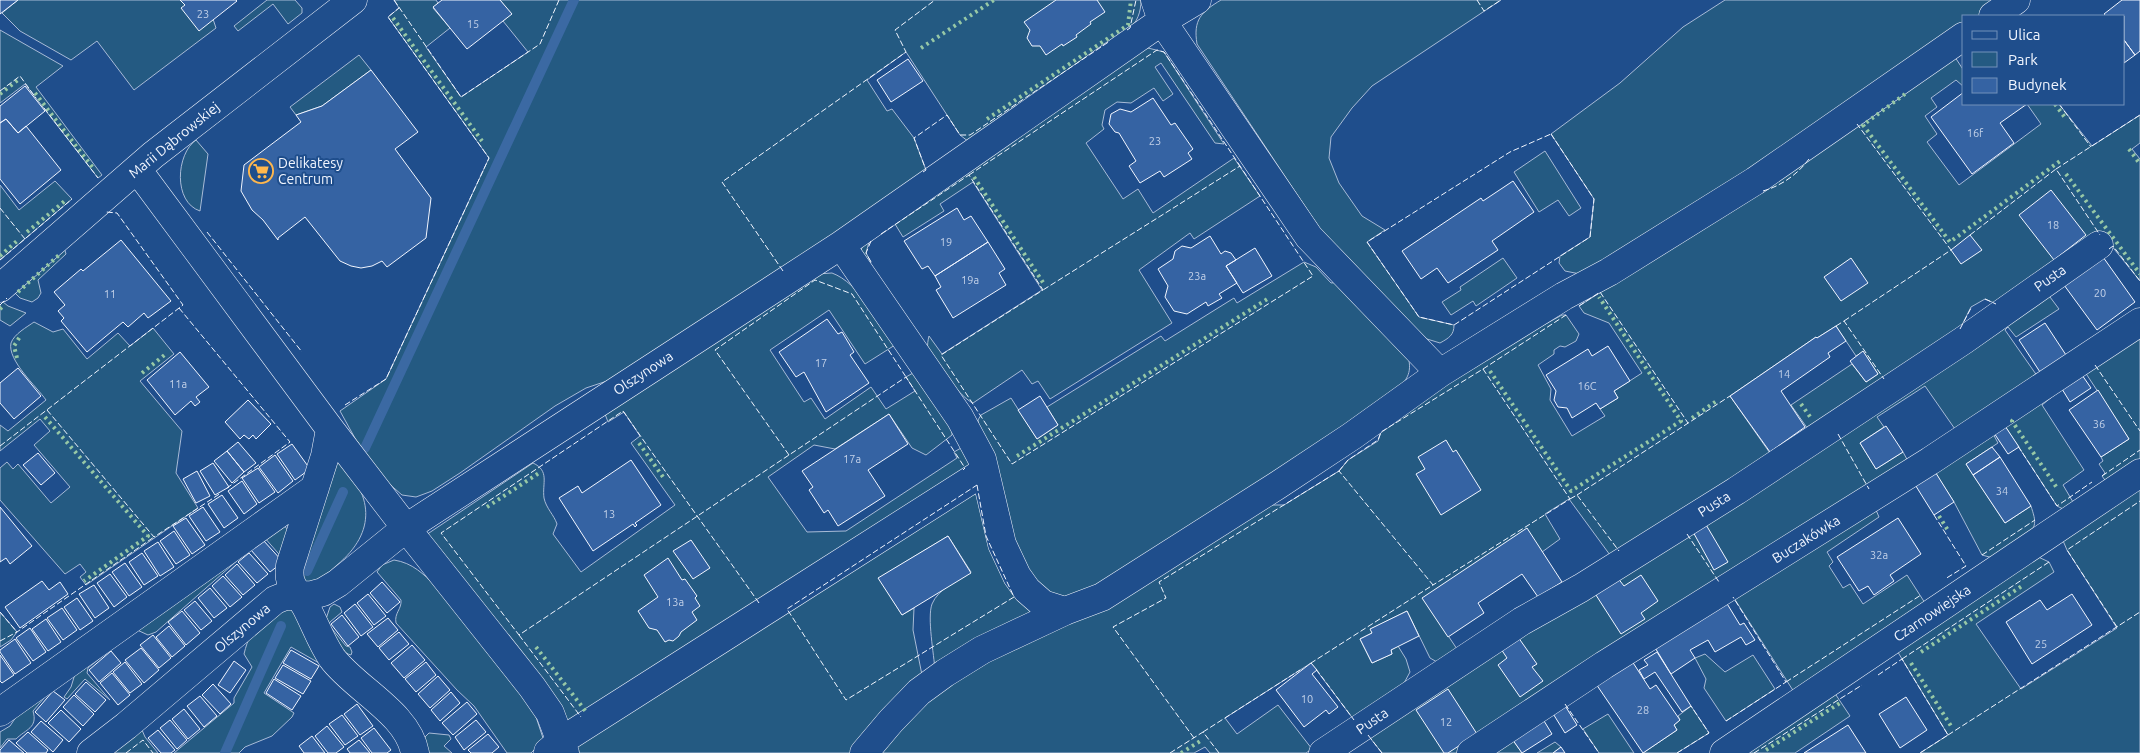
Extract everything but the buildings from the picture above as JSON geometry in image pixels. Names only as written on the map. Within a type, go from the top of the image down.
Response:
[{"type":"street","name":"Marii Dąbrowskiej","points":[[0,288],[153,155],[354,0]]},
{"type":"street","name":"Olszynowa","points":[[91,753],[126,726],[274,600],[285,596],[312,595],[323,592],[338,584],[406,528],[841,245],[1158,11],[1196,0]]},
{"type":"street","points":[[1994,15],[2016,0]]},
{"type":"street","points":[[1158,11],[1309,237],[1335,267],[1440,374]]},
{"type":"street","points":[[864,753],[891,721],[914,698],[945,673],[982,650],[1065,611],[1102,597],[1287,480],[1440,374],[1564,296],[1609,272],[1755,181],[1962,37]]},
{"type":"street","points":[[137,169],[330,429],[532,687],[550,714],[558,749],[985,471]]},
{"type":"street","points":[[841,245],[960,418],[982,459],[1002,544],[1017,576],[1027,590],[1044,604],[1065,611]]},
{"type":"street","name":"Pusta","points":[[1323,753],[1522,621],[1581,588],[1736,491],[1964,340],[2099,245]]},
{"type":"street","name":"Buczakówka","points":[[1471,753],[1604,665],[1930,461],[2140,322]]},
{"type":"street","points":[[330,429],[325,456],[290,566],[289,578],[291,586],[300,596],[333,659],[392,714],[404,730],[414,747],[415,753]]},
{"type":"street","name":"Czarnowiejska","points":[[1724,753],[2140,473]]},
{"type":"street","points":[[0,712],[315,488]]},
{"type":"green space","points":[[18,0],[180,0],[185,5],[213,19],[216,28],[134,90],[97,41],[71,60],[20,31],[2,13]]},
{"type":"green space","points":[[267,0],[295,0],[302,8],[302,13],[288,24],[273,4],[238,31],[234,26]]},
{"type":"green space","points":[[394,0],[436,0],[438,3],[433,8],[450,28],[426,47],[461,97],[528,52],[503,21],[511,14],[500,0],[1141,0],[1138,17],[1129,31],[969,142],[960,135],[906,52],[867,80],[887,111],[892,109],[914,138],[926,170],[783,271],[613,379],[586,388],[555,406],[460,473],[432,491],[416,497],[402,495],[387,482],[356,440],[340,411],[386,379],[489,158],[388,17],[399,8]]},
{"type":"green space","points":[[1221,0],[1501,0],[1372,86],[1352,108],[1331,137],[1329,158],[1339,183],[1362,216],[1385,230],[1367,242],[1419,317],[1454,325],[1452,334],[1440,343],[1427,339],[1394,309],[1322,232],[1197,44],[1196,29],[1200,18],[1208,9]]},
{"type":"green space","points":[[1725,0],[2002,0],[1980,15],[1962,15],[1962,27],[1687,216],[1580,274],[1565,271],[1559,263],[1560,256],[1590,237],[1594,199],[1551,134],[1620,83],[1683,27]]},
{"type":"green space","points":[[0,30],[63,66],[36,87],[102,175],[98,178],[25,84],[0,103]]},
{"type":"green space","points":[[1148,48],[1164,52],[1224,144],[1215,143],[1161,63],[1155,67],[1173,94],[1163,101],[1154,88],[1131,103],[1117,102],[1105,110],[1102,125],[1104,129],[1086,143],[1123,199],[1138,189],[1153,213],[1234,158],[1260,196],[1194,239],[1190,233],[1139,270],[1172,323],[1050,399],[1038,381],[1032,384],[1022,370],[973,403],[955,387],[935,362],[928,349],[929,336],[942,354],[1042,290],[973,182],[940,204],[944,211],[903,237],[895,224],[869,242],[866,253],[871,262],[869,266],[860,254],[863,244],[1139,51]]},
{"type":"green space","points":[[1953,54],[1962,68],[1962,85],[1956,80],[1931,98],[1937,107],[1925,116],[1937,134],[1927,142],[1959,185],[2041,124],[2028,105],[2060,105],[2092,146],[2140,115],[2140,143],[2132,149],[2140,159],[2140,281],[2102,234],[2001,306],[1985,299],[1971,307],[1958,333],[1810,432],[1791,405],[1852,364],[1866,382],[1878,374],[1863,352],[1856,356],[1836,326],[1816,337],[1730,396],[1772,456],[1610,555],[1569,499],[1545,514],[1560,539],[1542,552],[1423,598],[1459,652],[1437,662],[1430,658],[1407,611],[1371,629],[1372,633],[1360,639],[1372,663],[1392,654],[1391,650],[1398,646],[1406,659],[1410,672],[1403,685],[1354,720],[1311,663],[1225,718],[1237,734],[1278,705],[1312,749],[1306,753],[1210,753],[1205,747],[1194,753],[875,753],[910,716],[952,680],[1261,505],[1284,505],[1339,471],[1348,460],[1378,441],[1381,432],[1476,362],[1562,315],[1566,315],[1579,334],[1576,341],[1565,347],[1560,346],[1554,350],[1554,354],[1538,365],[1551,389],[1550,400],[1572,436],[1605,416],[1600,409],[1618,398],[1614,391],[1642,373],[1609,323],[1584,313],[1579,306],[1757,192]]},
{"type":"green space","points":[[359,55],[371,70],[322,106],[296,115],[290,107]]},
{"type":"green space","points":[[196,140],[208,154],[200,211],[191,206],[185,198],[180,177],[184,156]]},
{"type":"green space","points":[[1545,151],[1581,208],[1569,216],[1558,200],[1539,212],[1514,172]]},
{"type":"green space","points":[[55,181],[72,199],[0,260],[0,185],[19,210]]},
{"type":"green space","points":[[64,247],[66,254],[38,280],[41,293],[38,298],[32,302],[20,298],[14,292]]},
{"type":"green space","points":[[1503,258],[1517,278],[1476,306],[1473,301],[1451,315],[1442,302],[1461,290],[1460,287]]},
{"type":"green space","points":[[1304,262],[1316,267],[1331,283],[1341,282],[1407,352],[1409,370],[1403,383],[1395,393],[1087,596],[1056,598],[1023,570],[980,435],[978,420],[981,415],[1011,398],[1037,439],[1058,425],[1047,407],[1161,336],[1165,341],[1234,298],[1237,303]]},
{"type":"green space","points":[[832,273],[851,285],[859,294],[875,314],[895,345],[865,364],[829,310],[770,350],[804,402],[811,398],[825,419],[871,387],[886,409],[915,391],[906,377],[913,373],[952,425],[952,435],[926,455],[912,448],[889,414],[835,449],[814,445],[768,477],[807,532],[846,531],[957,458],[954,452],[961,448],[1045,613],[935,671],[930,627],[932,604],[944,589],[971,572],[948,536],[879,578],[902,615],[914,608],[913,630],[923,680],[857,753],[574,753],[426,535],[533,463],[542,470],[544,498],[557,524],[553,534],[581,572],[675,505],[631,443],[640,436],[624,412],[608,422],[605,414],[817,274]]},
{"type":"green space","points":[[2047,293],[2059,309],[2016,337],[2008,327],[2005,330],[2040,380],[1957,432],[1925,386],[1877,417],[1884,427],[1860,443],[1876,469],[1903,452],[1909,463],[1642,630],[1457,753],[1382,753],[1367,734]]},
{"type":"green space","points":[[3,302],[26,313],[10,326],[0,320],[0,305]]},
{"type":"green space","points":[[34,322],[53,332],[63,329],[87,359],[118,333],[130,346],[153,328],[174,354],[140,381],[182,431],[176,473],[198,508],[86,585],[80,577],[86,572],[80,564],[65,574],[0,500],[0,468],[7,462],[13,469],[18,464],[51,503],[70,487],[34,445],[50,431],[40,419],[0,451],[0,425],[8,431],[46,400],[18,365],[11,350],[11,343],[15,337]]},
{"type":"green space","points":[[2140,331],[2140,461],[2107,483],[2102,476],[2105,473],[2099,464],[2103,461],[2101,457],[2129,439],[2083,369]]},
{"type":"green space","points":[[2058,392],[2042,405],[2084,470],[2063,485],[2073,502],[2063,509],[2057,506],[2003,423]]},
{"type":"green space","points":[[1991,430],[1998,443],[1966,464],[2005,523],[2031,506],[2035,521],[2032,530],[2027,535],[1993,558],[1982,555],[1954,502],[1934,471]]},
{"type":"green space","points":[[336,460],[349,473],[364,499],[366,512],[364,526],[359,539],[350,552],[337,565],[326,575],[304,586],[300,561]]},
{"type":"green space","points":[[2140,483],[2140,753],[1920,753],[1948,735],[1896,649],[2034,555],[2049,562],[2054,572],[1976,624],[2021,689],[2117,628],[2067,550],[2061,536]]},
{"type":"green space","points":[[1876,510],[1879,517],[1827,552],[1833,562],[1829,566],[1843,588],[1850,584],[1863,604],[1907,575],[1925,603],[1794,692],[1732,595]]},
{"type":"green space","points":[[278,523],[284,525],[290,538],[284,560],[264,537],[156,632],[148,635],[135,629],[133,625]]},
{"type":"green space","points":[[394,560],[412,566],[436,586],[534,711],[543,738],[531,753],[507,753],[474,706],[396,623],[401,600],[377,572],[382,565]]},
{"type":"green space","points":[[334,604],[340,607],[342,612],[329,625],[346,646],[350,647],[351,655],[341,650],[332,635],[326,619],[330,607]]},
{"type":"green space","points":[[295,607],[326,667],[291,647],[264,693],[294,713],[292,717],[272,736],[245,747],[239,753],[174,753],[234,703],[234,698],[252,667],[244,654],[251,635],[256,628],[268,617]]},
{"type":"green space","points":[[0,612],[17,632],[11,640],[0,647]]},
{"type":"green space","points":[[109,651],[88,668],[87,673],[110,700],[85,679],[67,699],[64,697],[71,687],[75,674]]},
{"type":"green space","points":[[1705,654],[1725,672],[1753,655],[1775,689],[1726,721],[1704,688],[1706,679],[1695,658]]},
{"type":"green space","points":[[51,690],[33,711],[34,721],[30,728],[16,739],[7,739],[0,748],[0,732],[10,726],[20,711]]},
{"type":"green space","points":[[1834,692],[1850,716],[1795,753],[1746,753]]},
{"type":"green space","points":[[1691,706],[1709,733],[1677,753],[1643,753],[1677,730],[1674,725],[1680,720],[1678,716]]},
{"type":"green space","points":[[1608,714],[1634,753],[1599,753],[1583,729]]},
{"type":"green space","points":[[142,730],[145,737],[158,753],[107,753]]},
{"type":"green space","points":[[429,733],[449,735],[451,739],[444,746],[452,753],[428,753],[424,746],[425,737]]},
{"type":"green space","points":[[1510,736],[1522,753],[1484,753]]},
{"type":"green space","points":[[1555,742],[1561,747],[1553,753],[1537,753]]},
{"type":"waterway","points":[[365,448],[574,0]]},
{"type":"waterway","points":[[307,571],[343,492]]},
{"type":"waterway","points":[[225,753],[281,626]]},
{"type":"hedge","points":[[921,48],[994,0]]},
{"type":"hedge","points":[[987,119],[1128,25],[1131,0]]},
{"type":"hedge","points":[[393,18],[482,141]]},
{"type":"hedge","points":[[0,94],[18,80]]},
{"type":"hedge","points":[[35,93],[93,168]]},
{"type":"hedge","points":[[1905,94],[1863,125],[1950,242],[2060,161]]},
{"type":"hedge","points":[[2056,105],[2066,119]]},
{"type":"hedge","points":[[2129,149],[2140,164]]},
{"type":"hedge","points":[[2066,174],[2140,274]]},
{"type":"hedge","points":[[974,177],[1044,284]]},
{"type":"hedge","points":[[27,232],[66,200]]},
{"type":"hedge","points":[[0,256],[18,240]]},
{"type":"hedge","points":[[18,292],[59,255]]},
{"type":"hedge","points":[[1490,371],[1571,491],[1681,421],[1599,297]]},
{"type":"hedge","points":[[1017,456],[1269,298]]},
{"type":"hedge","points":[[0,309],[3,306]]},
{"type":"hedge","points":[[17,358],[14,346],[21,335]]},
{"type":"hedge","points":[[142,373],[167,353]]},
{"type":"hedge","points":[[1692,418],[1718,400]]},
{"type":"hedge","points":[[1801,404],[1811,418]]},
{"type":"hedge","points":[[45,417],[148,536],[84,581]]},
{"type":"hedge","points":[[2013,420],[2057,488]]},
{"type":"hedge","points":[[639,443],[663,477]]},
{"type":"hedge","points":[[487,507],[539,473]]},
{"type":"hedge","points":[[1939,516],[1949,532]]},
{"type":"hedge","points":[[1921,652],[2022,586]]},
{"type":"hedge","points":[[536,647],[587,713]]},
{"type":"hedge","points":[[1911,663],[1951,726]]},
{"type":"hedge","points":[[1766,750],[1840,703]]},
{"type":"hedge","points":[[1181,753],[1202,740]]},
{"type":"fence","points":[[394,0],[461,97],[540,44],[559,0]]},
{"type":"fence","points":[[783,271],[722,182],[906,52],[895,30],[935,0]]},
{"type":"fence","points":[[1127,30],[1130,28],[1136,0]]},
{"type":"fence","points":[[1477,0],[1484,11],[1501,0]]},
{"type":"fence","points":[[345,405],[386,379],[489,158],[388,17],[399,8]]},
{"type":"fence","points":[[923,172],[926,170],[914,138],[947,115],[960,135],[970,135],[1110,41]]},
{"type":"fence","points":[[969,175],[1157,50],[1164,52],[1240,166]]},
{"type":"fence","points":[[0,91],[20,76],[36,98]]},
{"type":"fence","points":[[2060,105],[2091,147]]},
{"type":"fence","points":[[44,108],[98,178]]},
{"type":"fence","points":[[2056,169],[2140,115]]},
{"type":"fence","points":[[1844,321],[1951,250],[1857,124]]},
{"type":"fence","points":[[1551,134],[1594,199],[1590,237],[1454,325],[1419,317],[1367,242],[1510,152],[1551,134]]},
{"type":"fence","points":[[1763,191],[1789,179],[1809,159]]},
{"type":"fence","points":[[881,234],[969,175],[1043,290],[941,355],[1012,464],[1313,276],[1240,166],[1043,290]]},
{"type":"fence","points":[[1970,235],[2056,169],[2100,235]]},
{"type":"fence","points":[[0,260],[72,199]]},
{"type":"fence","points":[[0,208],[25,239]]},
{"type":"fence","points":[[0,446],[183,305],[117,213],[106,212]]},
{"type":"fence","points":[[207,232],[302,352]]},
{"type":"fence","points":[[871,241],[866,253],[871,262]]},
{"type":"fence","points":[[2109,249],[2113,246],[2140,281]]},
{"type":"fence","points":[[789,455],[715,350],[815,280],[852,294],[906,377]]},
{"type":"fence","points":[[1579,306],[1600,292],[1688,423]]},
{"type":"fence","points":[[0,305],[7,298]]},
{"type":"fence","points":[[1985,299],[1996,304]]},
{"type":"fence","points":[[179,308],[290,442],[227,488]]},
{"type":"fence","points":[[1960,329],[1971,308]]},
{"type":"fence","points":[[1483,369],[1566,315]]},
{"type":"fence","points":[[1836,326],[1844,321],[1884,379]]},
{"type":"fence","points":[[2095,365],[2140,431]]},
{"type":"fence","points":[[1339,471],[1348,460],[1378,440],[1381,432],[1483,369],[1570,499],[1433,585]]},
{"type":"fence","points":[[759,603],[725,555],[708,531],[691,507],[623,411],[441,533],[519,635],[906,377],[965,468],[963,470]]},
{"type":"fence","points":[[1577,495],[1730,396]]},
{"type":"fence","points":[[47,410],[154,537],[221,493]]},
{"type":"fence","points":[[1838,434],[1869,489]]},
{"type":"fence","points":[[2018,446],[2057,506],[2092,482]]},
{"type":"fence","points":[[2102,476],[2140,450]]},
{"type":"fence","points":[[1194,738],[1113,627],[1166,598],[1159,582],[1339,471],[1433,585],[1311,663]]},
{"type":"fence","points":[[977,485],[986,536],[1014,597],[846,700],[787,609],[977,485]]},
{"type":"fence","points":[[1570,499],[1577,495],[1619,551]]},
{"type":"fence","points":[[2117,627],[2067,550],[2140,501]]},
{"type":"fence","points":[[1934,515],[1966,566],[1945,579]]},
{"type":"fence","points":[[1982,555],[2035,520]]},
{"type":"fence","points":[[1687,534],[1719,582]]},
{"type":"fence","points":[[0,641],[17,632],[154,537]]},
{"type":"fence","points":[[1902,659],[2049,562]]},
{"type":"fence","points":[[1786,682],[1921,595]]},
{"type":"fence","points":[[1726,721],[1786,682],[1733,597]]},
{"type":"fence","points":[[0,612],[17,632]]},
{"type":"fence","points":[[1948,735],[2140,612]]},
{"type":"fence","points":[[519,635],[581,717]]},
{"type":"fence","points":[[1878,675],[1902,659],[1948,735],[1920,753]]},
{"type":"fence","points":[[1316,669],[1354,720]]},
{"type":"fence","points":[[1203,732],[1300,670]]},
{"type":"fence","points":[[1754,753],[1862,685]]},
{"type":"fence","points":[[1565,704],[1599,753]]},
{"type":"fence","points":[[1677,753],[1709,733],[1691,706]]},
{"type":"fence","points":[[1170,753],[1203,732],[1219,753]]},
{"type":"fence","points":[[1368,735],[1382,753]]},
{"type":"fence","points":[[126,753],[143,740],[153,753]]},
{"type":"place","name":"Delikatesy Centrum","points":[[261,171]]}]
